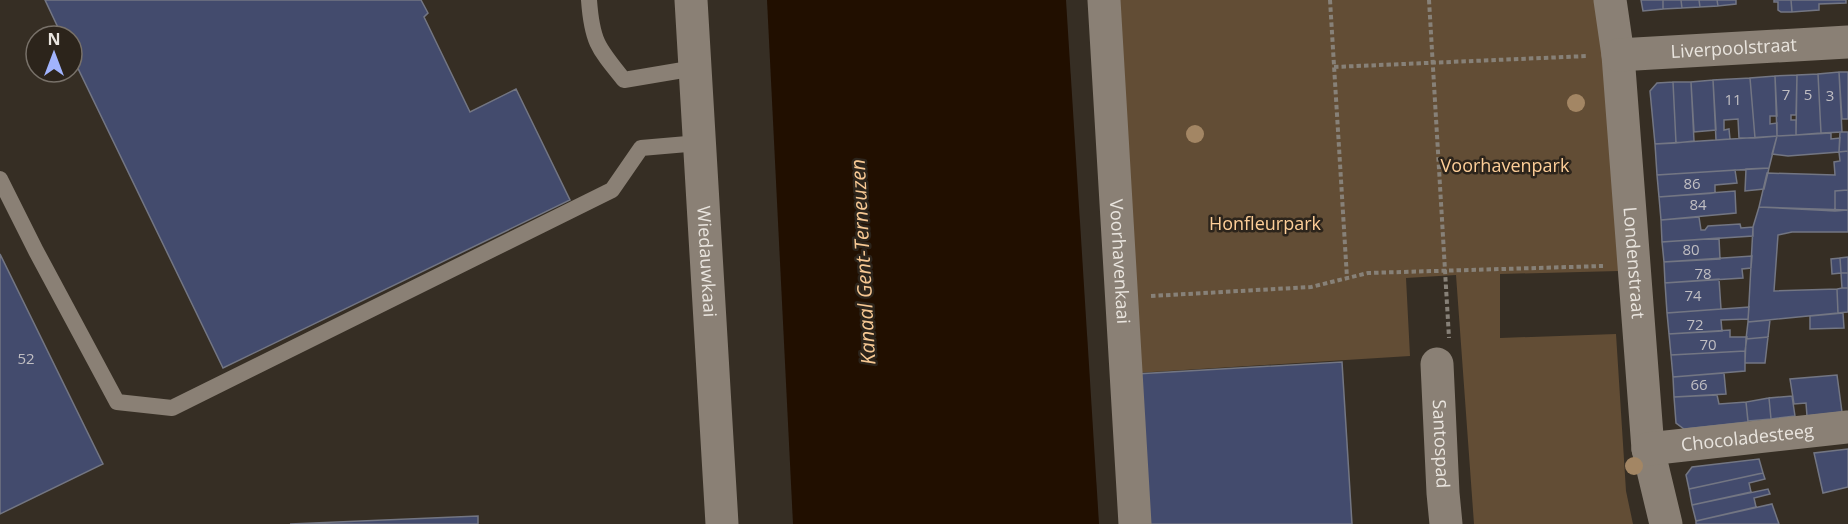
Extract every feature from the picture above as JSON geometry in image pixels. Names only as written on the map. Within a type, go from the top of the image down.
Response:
[{"type":"street","name":"Wiedauwkaai","points":[[691,0],[722,524]]},
{"type":"street","name":"Voorhavenkaai","points":[[1104,0],[1135,524]]},
{"type":"street","name":"Londenstraat","points":[[1610,0],[1618,55],[1648,449],[1666,524]]},
{"type":"street","name":"Liverpoolstraat","points":[[1618,55],[1848,42]]},
{"type":"street","name":"Santospad","points":[[1437,364],[1446,524]]},
{"type":"street","name":"Chocoladesteeg","points":[[1648,449],[1848,427]]},
{"type":"lane","points":[[589,0],[591,26],[599,49],[624,80],[695,68]]},
{"type":"lane","points":[[0,179],[117,402],[172,408],[612,190],[641,148],[699,143]]},
{"type":"path","points":[[1330,0],[1347,278]]},
{"type":"path","points":[[1429,0],[1449,339],[1437,364]]},
{"type":"path","points":[[1334,67],[1618,55]]},
{"type":"path","points":[[1121,298],[1311,287],[1368,273],[1634,266]]},
{"type":"green space","points":[[1116,0],[1596,0],[1601,29],[1619,271],[1500,274],[1500,338],[1616,334],[1626,491],[1633,524],[1474,524],[1456,275],[1406,278],[1410,356],[1136,373]]},
{"type":"water","name":"Kanaal Gent-Terneuzen","points":[[767,0],[1066,0],[1099,524],[793,524]]},
{"type":"building","points":[[45,0],[421,0],[428,13],[424,17],[470,112],[516,89],[570,200],[223,368],[84,81],[84,24],[56,24]]},
{"type":"building","points":[[1641,0],[1663,0],[1663,9],[1643,11]]},
{"type":"building","points":[[1663,0],[1681,0],[1682,8],[1663,9]]},
{"type":"building","points":[[1681,0],[1699,0],[1700,7],[1682,8]]},
{"type":"building","points":[[1699,0],[1717,0],[1718,6],[1700,7]]},
{"type":"building","points":[[1717,0],[1736,0],[1736,4],[1718,6]]},
{"type":"building","points":[[1774,0],[1791,0],[1792,12],[1778,10],[1778,2]]},
{"type":"building","points":[[1791,0],[1846,0],[1846,3],[1819,4],[1819,10],[1792,12]]},
{"type":"building","points":[[1839,72],[1848,72],[1848,119],[1842,119]]},
{"type":"building","points":[[1839,72],[1842,132],[1821,133],[1818,74]]},
{"type":"building","points":[[1818,74],[1821,133],[1796,135],[1797,75]]},
{"type":"building","points":[[1797,75],[1796,115],[1791,115],[1791,120],[1796,120],[1796,135],[1777,136],[1775,76]]},
{"type":"building","points":[[1775,76],[1777,116],[1770,116],[1770,124],[1777,123],[1777,136],[1755,138],[1750,78]]},
{"type":"building","points":[[1750,78],[1755,138],[1739,138],[1738,119],[1724,120],[1724,130],[1729,129],[1730,139],[1716,140],[1713,80]]},
{"type":"building","points":[[1713,80],[1716,130],[1694,132],[1691,82]]},
{"type":"building","points":[[1673,82],[1676,143],[1655,144],[1650,91],[1657,83]]},
{"type":"building","points":[[1673,82],[1691,82],[1694,141],[1676,143]]},
{"type":"building","points":[[1840,132],[1848,132],[1848,151],[1839,152]]},
{"type":"building","points":[[1831,133],[1831,139],[1840,138],[1839,152],[1788,156],[1772,154],[1777,136]]},
{"type":"building","points":[[1777,136],[1769,168],[1657,175],[1655,144]]},
{"type":"building","points":[[1848,151],[1848,190],[1835,191],[1835,211],[1759,207],[1767,173],[1835,175],[1834,162],[1840,161],[1839,152]]},
{"type":"building","points":[[1769,168],[1764,189],[1745,191],[1746,169]]},
{"type":"building","points":[[1735,170],[1737,183],[1715,185],[1715,193],[1659,197],[1657,175]]},
{"type":"building","points":[[1848,190],[1848,210],[1835,211],[1835,191]]},
{"type":"building","points":[[1735,191],[1736,213],[1661,220],[1659,197]]},
{"type":"building","points":[[1759,207],[1848,210],[1848,232],[1792,232],[1778,235],[1774,291],[1837,289],[1838,313],[1748,322],[1753,227]]},
{"type":"building","points":[[1699,217],[1701,230],[1705,230],[1708,226],[1740,224],[1741,228],[1753,227],[1753,236],[1662,242],[1661,220]]},
{"type":"building","points":[[1719,238],[1720,259],[1664,262],[1662,242]]},
{"type":"building","points":[[0,254],[103,464],[0,514]]},
{"type":"building","points":[[1752,256],[1751,268],[1742,269],[1743,278],[1665,283],[1664,262]]},
{"type":"building","points":[[1848,257],[1848,273],[1841,273],[1840,258]]},
{"type":"building","points":[[1840,258],[1841,273],[1832,274],[1831,259]]},
{"type":"building","points":[[1841,273],[1848,273],[1848,288],[1842,288]]},
{"type":"building","points":[[1719,279],[1721,309],[1667,313],[1665,283]]},
{"type":"building","points":[[1848,288],[1848,312],[1838,313],[1837,289]]},
{"type":"building","points":[[1749,307],[1748,319],[1721,320],[1722,331],[1669,334],[1667,313]]},
{"type":"building","points":[[1843,313],[1844,328],[1810,329],[1810,316]]},
{"type":"building","points":[[1770,320],[1768,337],[1746,339],[1748,322]]},
{"type":"building","points":[[1730,330],[1730,337],[1747,337],[1745,351],[1671,355],[1669,334]]},
{"type":"building","points":[[1768,337],[1765,363],[1745,363],[1746,339]]},
{"type":"building","points":[[1745,351],[1745,371],[1673,377],[1671,355]]},
{"type":"building","points":[[1342,362],[1352,524],[1145,524],[1136,374]]},
{"type":"building","points":[[1724,373],[1726,394],[1674,397],[1673,377]]},
{"type":"building","points":[[1837,375],[1842,412],[1807,416],[1806,403],[1794,404],[1790,379]]},
{"type":"building","points":[[1717,395],[1719,404],[1746,402],[1748,422],[1684,429],[1676,423],[1674,397]]},
{"type":"building","points":[[1792,396],[1795,416],[1771,419],[1769,398]]},
{"type":"building","points":[[1769,398],[1771,419],[1748,421],[1746,402]]},
{"type":"building","points":[[1848,449],[1848,487],[1823,493],[1814,453]]},
{"type":"building","points":[[1759,459],[1763,473],[1689,489],[1686,475],[1692,467]]},
{"type":"building","points":[[1763,473],[1765,479],[1749,483],[1751,492],[1692,505],[1689,489]]},
{"type":"building","points":[[1768,489],[1770,494],[1754,498],[1756,507],[1696,521],[1692,505]]},
{"type":"building","points":[[1772,504],[1779,524],[1696,524],[1696,521]]},
{"type":"building","points":[[478,516],[478,524],[290,524]]},
{"type":"park label","name":"Voorhavenpark","points":[[1505,166]]},
{"type":"park label","name":"Honfleurpark","points":[[1265,224]]}]
